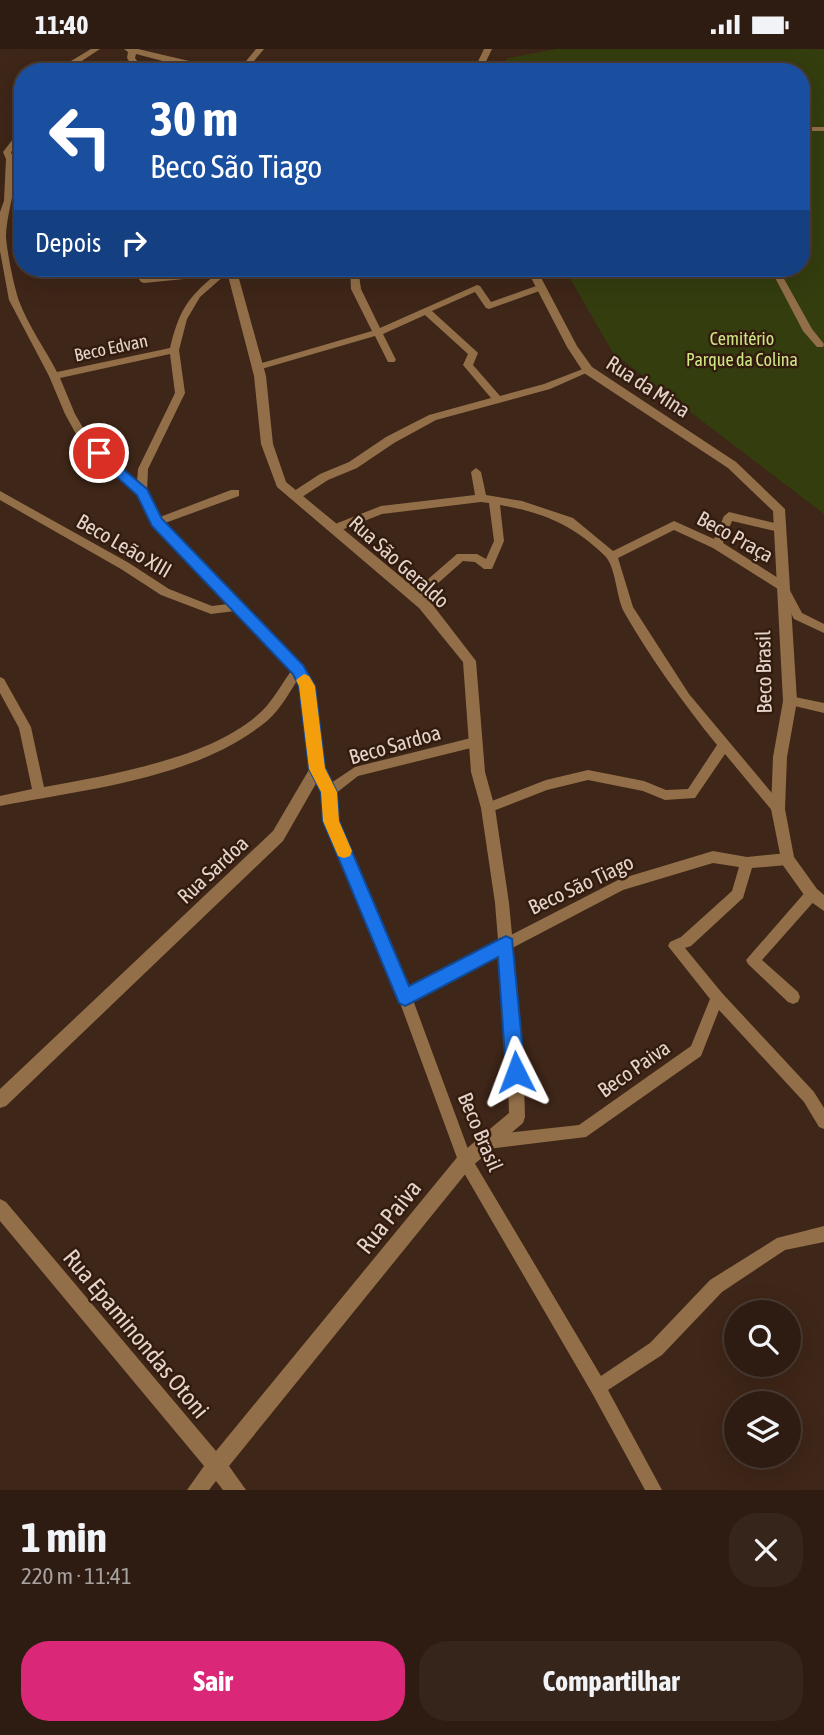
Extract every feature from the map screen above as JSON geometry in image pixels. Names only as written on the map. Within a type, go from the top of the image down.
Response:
[{"type":"street","points":[[130,50],[182,63]]},
{"type":"street","name":"Rua São Geraldo","points":[[230,277],[258,367],[267,444],[281,484],[415,597],[469,661],[478,772],[488,808],[506,944]]},
{"type":"street","name":"Rua da Mina","points":[[536,277],[572,347],[588,370],[732,465],[779,509]]},
{"type":"street","name":"Beco Brasil","points":[[779,509],[790,701],[780,757],[778,809],[787,859],[813,894],[824,904]]},
{"type":"street","points":[[255,625],[298,670],[307,686],[317,769]]},
{"type":"street","name":"Rua Sardoa","points":[[0,1100],[278,836],[317,769]]},
{"type":"street","name":"Rua Paiva","points":[[197,1490],[465,1161],[517,1117],[515,1050],[506,944]]},
{"type":"street","name":"Rua Epaminondas Otoni","points":[[0,1208],[236,1490]]},
{"type":"lane","points":[[74,63],[96,49]]},
{"type":"lane","points":[[248,63],[260,49]]},
{"type":"lane","points":[[14,143],[5,160],[11,205],[2,239],[14,300],[54,376],[70,414],[86,442],[142,492],[157,522],[255,625]]},
{"type":"lane","points":[[142,277],[144,280],[167,277]]},
{"type":"lane","points":[[142,492],[143,469],[180,393],[174,351],[182,319],[197,295],[218,277]]},
{"type":"lane","points":[[355,277],[356,289],[391,360]]},
{"type":"lane","points":[[779,277],[808,331],[823,346]]},
{"type":"lane","points":[[258,367],[378,332],[477,288],[489,306],[542,287]]},
{"type":"lane","points":[[426,311],[473,353],[468,365],[498,400]]},
{"type":"lane","name":"Beco Edvan","points":[[54,376],[174,351]]},
{"type":"lane","points":[[295,496],[433,417],[547,387],[588,370]]},
{"type":"lane","points":[[476,472],[481,498]]},
{"type":"lane","points":[[157,522],[235,493]]},
{"type":"lane","name":"Beco Leão XIII","points":[[0,495],[125,566],[165,593],[211,610],[236,607]]},
{"type":"lane","points":[[334,529],[382,510],[481,498],[522,505],[569,521],[612,556],[628,608],[685,697],[778,809]]},
{"type":"lane","points":[[415,597],[461,557],[477,558],[488,566],[499,541],[494,500]]},
{"type":"lane","points":[[717,545],[729,516],[779,528]]},
{"type":"lane","name":"Beco Praça","points":[[612,556],[674,525],[717,545],[782,586],[798,616],[824,629]]},
{"type":"lane","points":[[0,801],[167,767],[216,747],[265,715],[298,670]]},
{"type":"lane","points":[[0,682],[25,727],[39,793]]},
{"type":"lane","points":[[790,701],[824,708]]},
{"type":"lane","name":"Beco Sardoa","points":[[329,792],[355,772],[475,742]]},
{"type":"lane","points":[[488,808],[546,785],[588,775],[644,786],[665,795],[691,794],[723,746]]},
{"type":"lane","name":"Beco Brasil","points":[[317,769],[329,792],[331,821],[405,997],[465,1161],[598,1387],[654,1490]]},
{"type":"lane","name":"Beco São Tiago","points":[[405,997],[620,885],[713,857],[747,863],[787,859]]},
{"type":"lane","points":[[747,863],[738,894],[686,942],[675,946],[717,998],[809,1097],[824,1122]]},
{"type":"lane","points":[[793,997],[753,960],[813,894]]},
{"type":"lane","name":"Beco Paiva","points":[[488,1142],[581,1132],[696,1051],[717,998]]},
{"type":"lane","points":[[598,1387],[656,1349],[716,1286],[782,1243],[824,1234]]},
{"type":"green space","name":"Cemitério Parque da Colina","points":[[557,49],[824,49],[824,514],[613,353],[569,277],[810,277],[810,63],[504,63],[508,58]]},
{"type":"slow traffic","points":[[304,680],[307,686],[317,769],[329,792],[331,821],[344,851]]},
{"type":"route","points":[[99,453],[142,492],[157,522],[298,670],[307,686],[317,769],[329,792],[331,821],[405,997],[506,944],[516,1072]]}]
